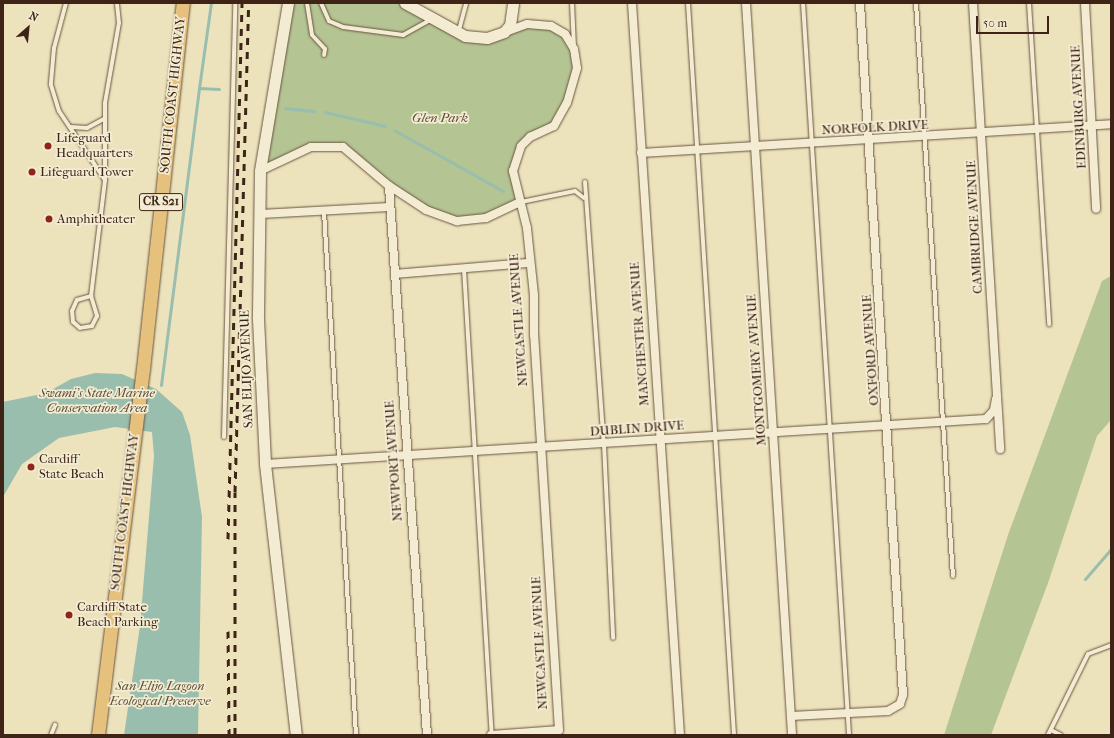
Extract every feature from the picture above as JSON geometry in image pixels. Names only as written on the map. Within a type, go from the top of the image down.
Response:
[{"type":"main road","name":"SOUTH COAST HIGHWAY","points":[[98,735],[142,379],[183,3]]},
{"type":"main road","name":"SAN ELIJO AVENUE","points":[[288,3],[260,171],[259,343],[265,464],[296,735]]},
{"type":"main road","points":[[405,3],[418,6],[432,18],[458,33],[487,38],[504,32],[514,13],[513,3]]},
{"type":"street","name":"MANCHESTER AVENUE","points":[[632,3],[640,153],[680,735]]},
{"type":"street","name":"MONTGOMERY AVENUE","points":[[746,3],[792,735]]},
{"type":"street","name":"OXFORD AVENUE","points":[[848,713],[888,711],[900,704],[903,695],[889,426],[860,3]]},
{"type":"street","name":"CAMBRIDGE AVENUE","points":[[973,3],[1000,449]]},
{"type":"street","name":"EDINBURG AVENUE","points":[[1085,3],[1096,209]]},
{"type":"street","name":"NEWCASTLE AVENUE","points":[[492,735],[559,730],[530,263],[521,202],[513,171],[515,158],[530,137],[554,126],[567,103],[577,68],[574,49],[565,34],[539,23],[504,32]]},
{"type":"street","name":"NORFOLK DRIVE","points":[[640,153],[869,141],[1111,124]]},
{"type":"street","points":[[260,171],[322,145],[353,152],[389,186],[426,210],[457,221],[486,218],[521,202]]},
{"type":"street","name":"NEWPORT AVENUE","points":[[389,186],[405,456],[427,735]]},
{"type":"street","points":[[260,214],[324,212],[390,207]]},
{"type":"street","points":[[395,274],[530,263]]},
{"type":"street","name":"DUBLIN DRIVE","points":[[265,464],[986,419],[994,410],[996,399]]},
{"type":"street","points":[[791,716],[848,713]]},
{"type":"lane","points":[[66,3],[54,48],[51,85],[59,111],[105,180]]},
{"type":"lane","points":[[91,296],[77,300],[72,311],[73,322],[80,328],[92,326],[97,316],[91,296],[105,180],[104,119],[119,23],[117,3]]},
{"type":"lane","points":[[224,437],[235,3]]},
{"type":"lane","points":[[307,3],[312,35],[325,49],[324,54]]},
{"type":"lane","points":[[321,3],[329,21],[337,26],[395,34],[414,32],[432,18]]},
{"type":"lane","points":[[458,33],[467,12],[466,3]]},
{"type":"lane","points":[[572,3],[574,49]]},
{"type":"lane","points":[[688,3],[696,150],[734,735]]},
{"type":"lane","points":[[803,3],[828,429],[849,735]]},
{"type":"lane","points":[[916,3],[942,422],[954,576]]},
{"type":"lane","points":[[1029,3],[1038,129],[1048,324]]},
{"type":"lane","points":[[70,127],[87,128],[104,119]]},
{"type":"lane","points":[[585,182],[584,199],[604,444],[613,638]]},
{"type":"lane","points":[[521,202],[575,191],[584,199]]},
{"type":"lane","points":[[324,212],[356,735]]},
{"type":"lane","points":[[464,269],[492,735]]},
{"type":"lane","points":[[1048,735],[1088,654],[1111,645]]},
{"type":"lane","points":[[51,735],[55,725]]},
{"type":"lane","points":[[1051,730],[1061,735]]},
{"type":"green space","name":"Glen Park","points":[[290,3],[407,3],[473,38],[515,27],[559,30],[577,55],[561,117],[531,138],[515,159],[522,207],[488,219],[458,221],[409,200],[353,153],[321,144],[262,171]]},
{"type":"green space","points":[[1111,276],[1111,420],[1097,436],[1048,583],[991,735],[944,735],[1008,535],[1102,281]]},
{"type":"shaded area","name":"San Elijo Lagoon Ecological Preserve","points":[[95,373],[122,374],[156,389],[182,412],[190,435],[202,517],[198,735],[124,735],[140,626],[154,456],[152,432],[115,427],[59,438],[22,464],[3,497],[3,402],[46,393],[71,379]]},
{"type":"waterway","points":[[199,88],[211,3]]},
{"type":"waterway","points":[[161,385],[199,88],[219,89]]},
{"type":"waterway","points":[[285,108],[315,111]]},
{"type":"waterway","points":[[325,112],[385,126]]},
{"type":"waterway","points":[[394,130],[503,191]]},
{"type":"waterway","points":[[1085,579],[1111,549]]},
{"type":"railway","points":[[228,539],[242,3]]},
{"type":"railway","points":[[235,735],[235,492],[249,3]]},
{"type":"railway","points":[[228,631],[229,735]]},
{"type":"place","name":"Lifeguard Headquarters","points":[[48,146]]},
{"type":"place","name":"Lifeguard Tower","points":[[32,172]]},
{"type":"place","name":"Amphitheater","points":[[49,219]]},
{"type":"place","name":"Cardiff State Beach","points":[[31,467]]},
{"type":"place","name":"Cardiff State Beach Parking","points":[[69,615]]},
{"type":"park label","name":"Swami's State Marine Conservation Area","points":[[97,402]]}]
